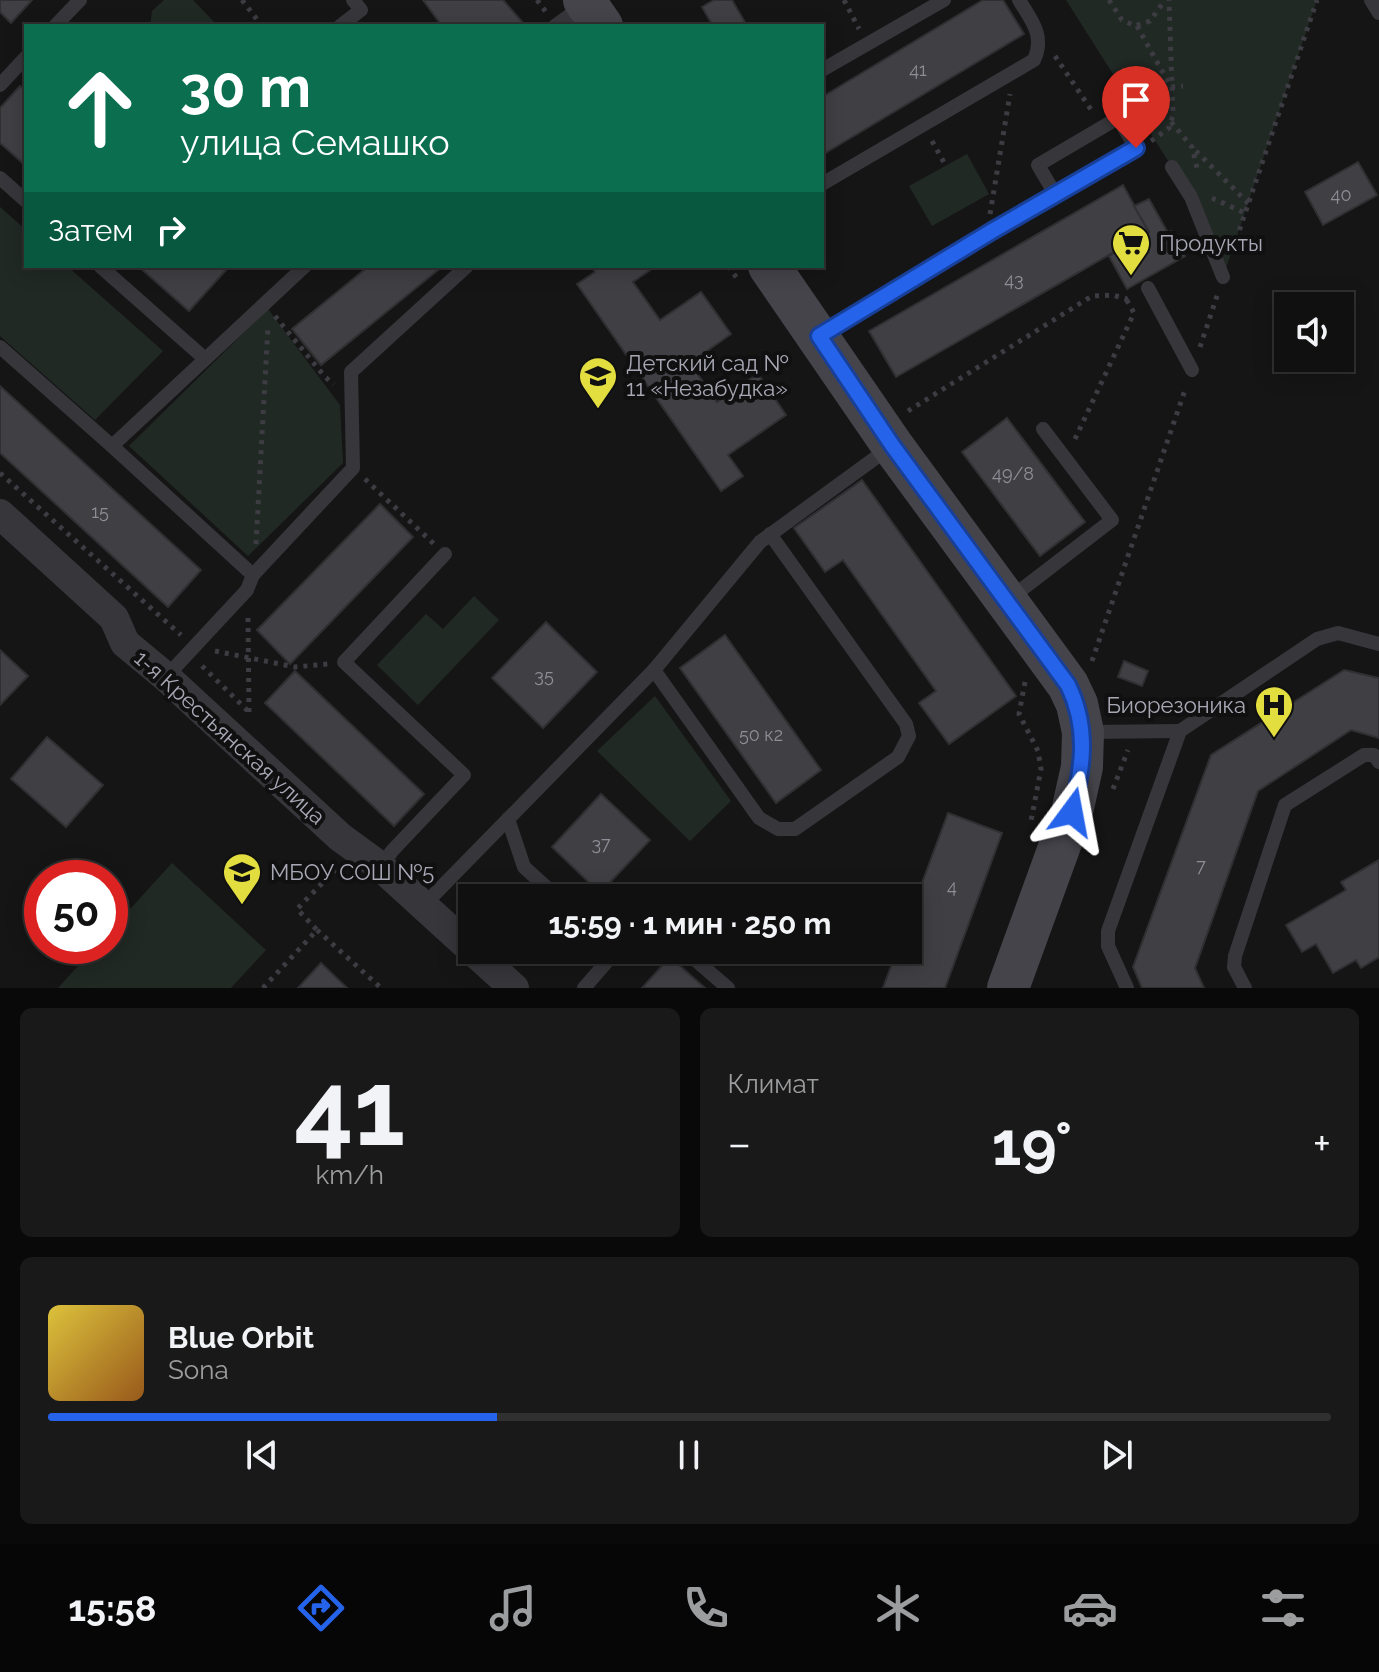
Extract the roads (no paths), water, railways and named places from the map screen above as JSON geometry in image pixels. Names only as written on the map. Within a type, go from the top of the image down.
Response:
[{"type":"main road","points":[[758,279],[819,336],[898,429],[1008,601],[1068,685],[1080,718],[1082,767],[1072,812],[1008,988]]},
{"type":"street","name":"1-я Крестьянская улица","points":[[0,514],[114,618],[125,643],[340,837],[381,867],[458,937]]},
{"type":"street","name":"1-я Крестьянская улица","points":[[487,964],[514,988]]},
{"type":"lane","points":[[57,24],[80,0]]},
{"type":"lane","points":[[343,24],[361,10],[353,0]]},
{"type":"lane","points":[[824,69],[944,0]]},
{"type":"lane","points":[[824,183],[1014,75],[1034,60],[1040,43],[1039,32],[1019,0]]},
{"type":"lane","points":[[1371,0],[1379,13]]},
{"type":"lane","points":[[0,85],[24,59]]},
{"type":"lane","points":[[819,336],[1136,148],[1118,118],[1038,165],[1055,194]]},
{"type":"lane","points":[[1172,167],[1191,197],[1223,277]]},
{"type":"lane","points":[[0,178],[24,199]]},
{"type":"lane","points":[[102,268],[204,358]]},
{"type":"lane","points":[[112,446],[303,268]]},
{"type":"lane","points":[[166,677],[353,468],[351,372],[465,268]]},
{"type":"lane","points":[[1148,288],[1192,370]]},
{"type":"lane","points":[[0,347],[254,577]]},
{"type":"lane","points":[[423,906],[654,670],[760,542],[898,429]]},
{"type":"lane","points":[[1008,601],[1112,520],[1043,429]]},
{"type":"lane","points":[[654,670],[759,818],[778,829],[795,829],[898,757],[909,736],[906,724],[770,534]]},
{"type":"lane","points":[[381,867],[392,851],[464,775],[344,662],[445,554]]},
{"type":"lane","points":[[1127,988],[1108,946],[1108,931],[1180,731],[1317,639],[1338,633],[1379,644]]},
{"type":"lane","points":[[1080,718],[1180,731]]},
{"type":"lane","points":[[1245,988],[1234,967],[1235,956],[1285,805],[1364,755],[1374,755],[1379,762]]},
{"type":"lane","points":[[508,819],[524,867],[543,884]]},
{"type":"lane","points":[[584,988],[605,964]]},
{"type":"lane","points":[[700,964],[728,988]]},
{"type":"place","name":"Продукты","points":[[1131,277]]},
{"type":"place","name":"Детский сад № 11 «Незабудка»","points":[[598,410]]},
{"type":"place","name":"Биорезоника","points":[[1274,739]]},
{"type":"place","name":"МБОУ СОШ №5","points":[[242,906]]}]
